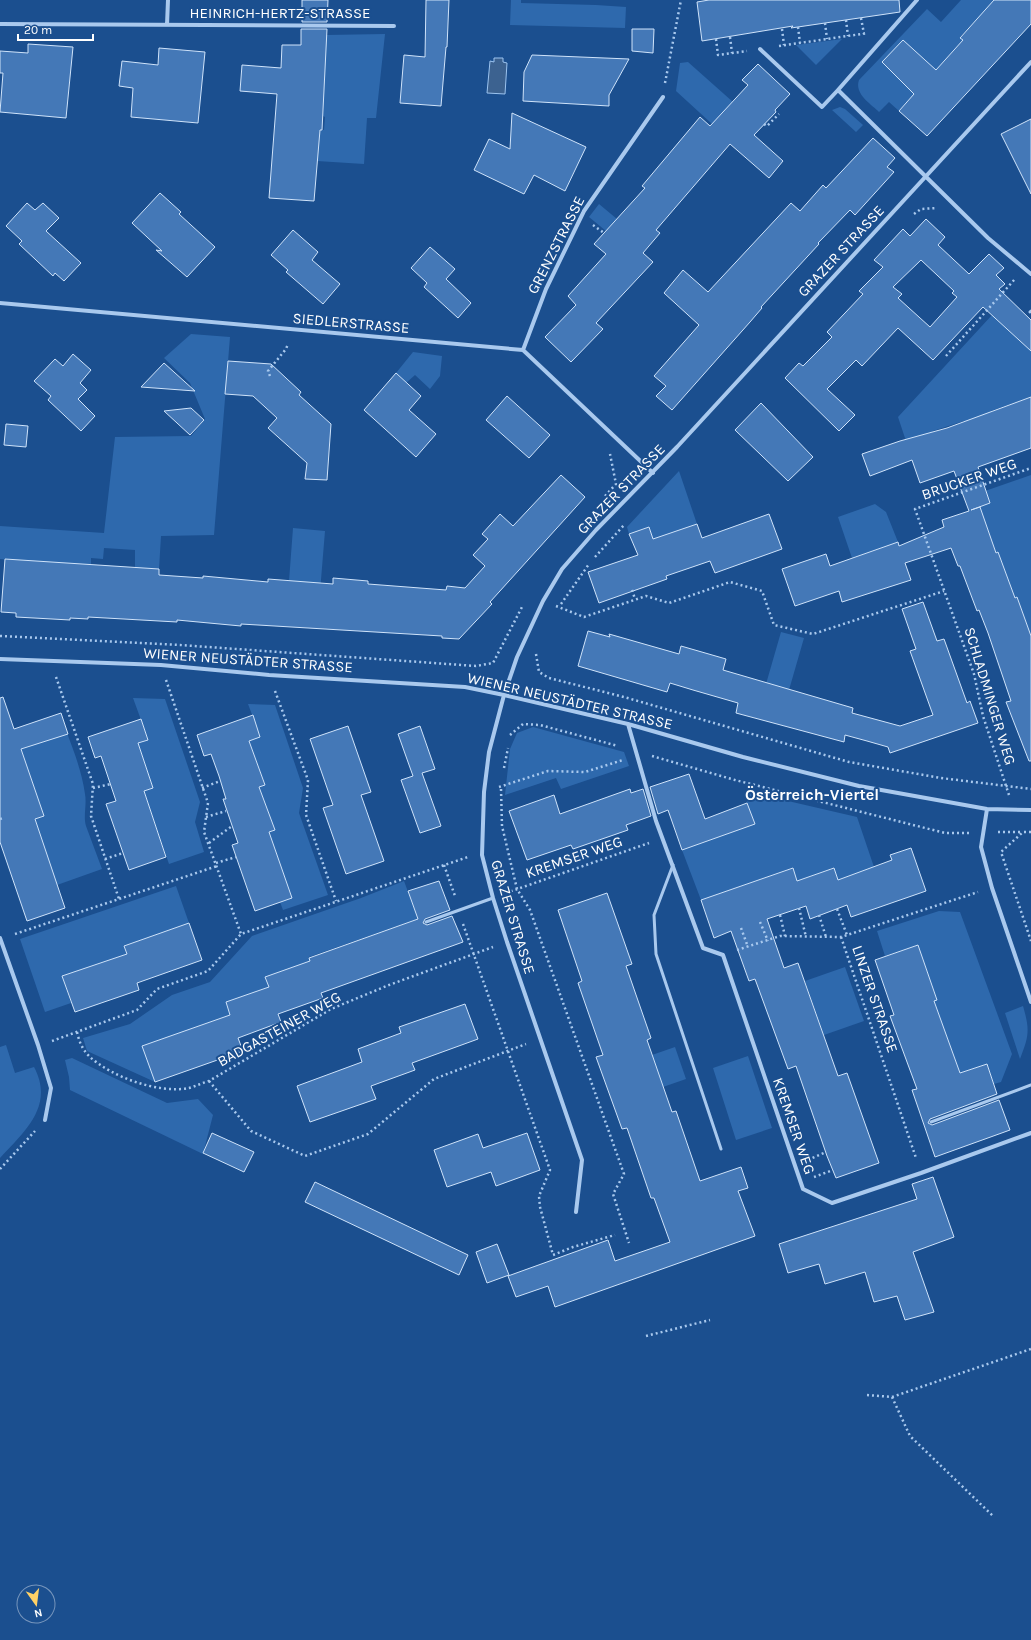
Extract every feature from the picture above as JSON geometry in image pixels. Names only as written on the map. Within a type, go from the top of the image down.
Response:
[{"type":"street","name":"HEINRICH-HERTZ-STRASSE","points":[[167,25],[168,0]]},
{"type":"street","points":[[760,49],[822,107],[916,0]]},
{"type":"street","name":"HEINRICH-HERTZ-STRASSE","points":[[0,24],[394,26]]},
{"type":"street","name":"GRAZER STRASSE","points":[[576,1212],[582,1160],[507,942],[493,898],[482,855],[484,792],[490,752],[504,695],[517,657],[543,601],[562,569],[596,530],[653,473],[1031,62]]},
{"type":"street","points":[[838,90],[988,238],[1024,270],[1031,274]]},
{"type":"street","name":"GRENZSTRASSE","points":[[523,350],[546,289],[584,211],[663,97]]},
{"type":"street","name":"SIEDLERSTRASSE","points":[[0,304],[523,350]]},
{"type":"street","points":[[523,350],[653,473]]},
{"type":"street","name":"WIENER NEUSTÄDTER STRASSE","points":[[0,659],[161,665],[269,675],[465,687],[628,724],[743,757],[859,786],[987,809],[1031,810]]},
{"type":"street","points":[[628,724],[672,866],[703,948],[723,955]]},
{"type":"street","points":[[987,809],[981,847],[992,888],[1031,1002]]},
{"type":"street","points":[[0,939],[38,1045],[51,1088],[45,1120]]},
{"type":"street","name":"KREMSER WEG","points":[[723,955],[803,1189],[832,1203],[921,1173],[1031,1133]]},
{"type":"lane","points":[[672,866],[654,915],[656,954],[721,1149]]},
{"type":"lane","points":[[426,922],[493,898]]},
{"type":"lane","points":[[931,1122],[1031,1085]]},
{"type":"path","points":[[663,97],[681,0]]},
{"type":"path","points":[[861,18],[864,34]]},
{"type":"path","points":[[846,20],[848,36]]},
{"type":"path","points":[[825,23],[827,39]]},
{"type":"path","points":[[798,27],[800,43]]},
{"type":"path","points":[[782,29],[784,45]]},
{"type":"path","points":[[716,38],[718,55],[890,30]]},
{"type":"path","points":[[730,37],[732,52]]},
{"type":"path","points":[[764,124],[767,126],[778,114]]},
{"type":"path","points":[[909,218],[921,209],[942,208]]},
{"type":"path","points":[[946,356],[1024,270]]},
{"type":"path","points":[[270,376],[268,371],[286,349],[288,342]]},
{"type":"path","points":[[600,502],[616,484],[609,450]]},
{"type":"path","name":"BRUCKER WEG","points":[[915,510],[1031,468]]},
{"type":"path","name":"SCHLADMINGER WEG","points":[[915,510],[974,674],[983,716],[1013,809]]},
{"type":"path","points":[[594,558],[628,521]]},
{"type":"path","points":[[555,614],[558,607],[590,563]]},
{"type":"path","points":[[543,601],[584,617],[646,596],[669,603],[730,582],[762,592],[774,625],[814,634],[944,591]]},
{"type":"path","points":[[632,590],[635,600]]},
{"type":"path","points":[[0,636],[180,645],[476,666],[493,663],[523,605]]},
{"type":"path","points":[[535,652],[539,672],[549,678],[624,697],[849,762],[941,778],[1031,789]]},
{"type":"path","points":[[50,661],[94,784],[91,816],[119,899]]},
{"type":"path","points":[[161,665],[208,803],[204,832],[217,864],[241,934]]},
{"type":"path","points":[[269,675],[308,780],[306,815],[336,901]]},
{"type":"path","points":[[510,736],[523,724],[540,725],[735,780],[945,833],[1031,832]]},
{"type":"path","points":[[504,772],[508,743]]},
{"type":"path","points":[[484,792],[548,771],[585,772],[636,753]]},
{"type":"path","points":[[502,779],[502,826],[517,889],[530,910],[624,1174],[613,1194],[629,1243]]},
{"type":"path","points":[[202,788],[220,781]]},
{"type":"path","points":[[93,788],[111,784]]},
{"type":"path","points":[[206,816],[226,811]]},
{"type":"path","points":[[208,844],[232,826]]},
{"type":"path","points":[[1023,832],[1001,852],[1031,941]]},
{"type":"path","name":"KREMSER WEG","points":[[493,898],[663,839]]},
{"type":"path","points":[[105,859],[123,853]]},
{"type":"path","points":[[38,1045],[138,1010],[157,989],[208,970],[241,934],[470,856],[482,855]]},
{"type":"path","points":[[0,939],[119,899],[236,857]]},
{"type":"path","points":[[444,865],[473,954],[550,1170],[539,1196],[540,1207],[553,1255],[573,1247],[615,1235]]},
{"type":"path","name":"LINZER STRASSE","points":[[921,1173],[841,937],[992,888]]},
{"type":"path","points":[[799,908],[806,937]]},
{"type":"path","points":[[837,909],[847,935]]},
{"type":"path","points":[[780,915],[785,936]]},
{"type":"path","points":[[819,915],[826,937]]},
{"type":"path","points":[[760,922],[768,941]]},
{"type":"path","points":[[741,928],[748,947]]},
{"type":"path","points":[[723,955],[780,936],[841,937]]},
{"type":"path","name":"BADGASTEINER WEG","points":[[77,1032],[81,1045],[89,1056],[108,1069],[134,1082],[164,1089],[188,1088],[209,1081],[331,1009],[389,985],[507,942]]},
{"type":"path","points":[[209,1081],[251,1131],[305,1156],[368,1134],[434,1079],[540,1038]]},
{"type":"path","points":[[0,1169],[45,1120]]},
{"type":"path","points":[[801,1182],[833,1170]]},
{"type":"path","points":[[646,1336],[710,1320]]},
{"type":"path","points":[[868,1395],[892,1397],[1031,1349]]},
{"type":"path","points":[[892,1397],[910,1436],[993,1516]]},
{"type":"shaded area","points":[[511,0],[521,0],[521,3],[626,7],[625,28],[510,25]]},
{"type":"shaded area","points":[[961,0],[1000,0],[975,21],[960,37],[963,40],[899,111],[889,102],[879,112],[861,94],[858,85],[859,80],[927,9],[941,22]]},
{"type":"shaded area","points":[[385,34],[376,118],[367,118],[364,164],[317,161],[320,130],[324,130],[325,117],[323,116],[326,35]]},
{"type":"shaded area","points":[[842,39],[816,65],[796,45]]},
{"type":"shaded area","points":[[494,58],[503,58],[503,62],[507,63],[505,94],[487,93],[490,61],[494,62]]},
{"type":"shaded area","points":[[688,62],[733,102],[718,117],[729,128],[723,134],[676,91],[680,63]]},
{"type":"shaded area","points":[[840,107],[845,109],[863,125],[856,132],[832,110]]},
{"type":"shaded area","points":[[599,204],[617,219],[606,231],[589,217]]},
{"type":"shaded area","points":[[992,315],[1025,345],[1031,339],[1031,397],[991,411],[997,428],[970,437],[964,421],[933,431],[911,456],[898,417]]},
{"type":"shaded area","points":[[191,334],[230,337],[214,535],[161,536],[159,569],[135,568],[135,550],[104,548],[103,559],[91,558],[91,566],[0,559],[0,526],[104,533],[115,437],[191,436],[205,419],[190,383],[164,358]]},
{"type":"shaded area","points":[[413,352],[442,356],[440,376],[430,389],[415,375],[406,383],[396,373]]},
{"type":"shaded area","points":[[679,471],[697,524],[653,540],[649,527],[629,534],[627,527]]},
{"type":"shaded area","points":[[1031,475],[1031,636],[1017,597],[1015,598],[979,507],[990,503],[985,491]]},
{"type":"shaded area","points":[[875,504],[886,512],[898,542],[852,558],[838,517]]},
{"type":"shaded area","points":[[293,528],[325,531],[319,604],[289,581]]},
{"type":"shaded area","points":[[781,632],[804,638],[789,690],[766,684]]},
{"type":"shaded area","points":[[133,698],[165,699],[200,802],[195,822],[204,852],[169,864],[144,791],[153,788],[138,743],[148,739]]},
{"type":"shaded area","points":[[248,704],[275,705],[303,788],[299,813],[328,895],[283,910],[280,902],[292,898],[269,832],[275,830],[259,787],[265,784],[249,741],[260,736]]},
{"type":"shaded area","points":[[533,727],[624,752],[629,766],[561,789],[556,778],[505,795],[510,749],[517,733]]},
{"type":"shaded area","points":[[67,733],[84,786],[86,826],[102,869],[57,885],[35,819],[44,816],[21,749]]},
{"type":"shaded area","points":[[747,789],[788,801],[857,817],[874,867],[838,880],[833,868],[797,881],[792,868],[701,900],[682,850],[755,824],[747,803]]},
{"type":"shaded area","points":[[404,881],[418,919],[309,957],[310,961],[266,977],[269,987],[226,1002],[230,1015],[143,1046],[155,1082],[87,1051],[83,1038],[130,1024],[172,995],[210,982],[252,936],[361,898]]},
{"type":"shaded area","points":[[176,886],[189,923],[124,946],[127,954],[62,976],[71,1003],[45,1012],[20,939]]},
{"type":"shaded area","points":[[939,911],[960,912],[1012,1054],[1001,1082],[994,1084],[987,1064],[960,1073],[934,1001],[937,999],[918,945],[885,956],[877,931]]},
{"type":"shaded area","points":[[845,967],[864,1021],[824,1035],[805,981]]},
{"type":"shaded area","points":[[1023,1006],[1027,1021],[1028,1033],[1020,1059],[1005,1013]]},
{"type":"shaded area","points":[[6,1045],[15,1073],[34,1067],[40,1081],[41,1094],[39,1106],[27,1128],[0,1158],[0,1047]]},
{"type":"shaded area","points":[[675,1047],[686,1079],[663,1087],[652,1055]]},
{"type":"shaded area","points":[[748,1056],[772,1128],[736,1140],[713,1068]]},
{"type":"shaded area","points":[[72,1058],[167,1103],[198,1099],[213,1115],[203,1154],[70,1090],[65,1060]]},
{"type":"building","points":[[302,0],[328,0],[327,22],[302,22]]},
{"type":"building","points":[[426,0],[449,0],[447,47],[441,106],[400,103],[404,55],[425,57]]},
{"type":"building","points":[[709,0],[899,0],[900,12],[791,28],[793,26],[702,41],[697,2]]},
{"type":"building","points":[[994,0],[1031,0],[1031,24],[927,136],[899,111],[914,94],[882,62],[903,40],[936,70],[963,40],[960,38]]},
{"type":"building","points":[[301,29],[327,29],[322,130],[320,130],[314,201],[269,198],[277,94],[240,91],[242,65],[281,68],[282,45],[301,45]]},
{"type":"building","points":[[632,29],[654,29],[653,53],[632,51]]},
{"type":"building","points":[[28,44],[73,47],[66,118],[0,112],[3,73],[0,73],[0,51],[28,53]]},
{"type":"building","points":[[159,48],[205,52],[198,123],[131,117],[133,88],[119,86],[122,61],[158,65]]},
{"type":"building","points":[[532,55],[629,59],[609,95],[609,106],[523,101],[524,72]]},
{"type":"building","points":[[758,64],[790,94],[775,110],[776,112],[754,135],[783,161],[769,178],[730,144],[656,230],[660,233],[643,253],[653,262],[596,323],[603,329],[571,362],[545,337],[576,305],[568,296],[606,254],[594,244],[645,188],[642,186],[700,117],[710,126],[748,85],[742,80]]},
{"type":"building","points":[[512,113],[586,147],[565,191],[534,175],[524,194],[474,170],[489,139],[510,149]]},
{"type":"building","points":[[1031,119],[1031,194],[1001,134]]},
{"type":"building","points":[[873,138],[895,158],[887,167],[894,172],[855,215],[850,210],[818,243],[819,244],[761,307],[762,308],[750,322],[672,410],[656,396],[666,386],[654,376],[699,325],[664,293],[683,270],[708,292],[791,203],[800,211],[823,185],[826,188]]},
{"type":"building","points":[[160,193],[181,212],[179,214],[215,247],[187,277],[156,250],[162,251],[132,223]]},
{"type":"building","points":[[27,203],[35,210],[43,203],[59,218],[46,231],[81,263],[64,281],[55,273],[53,276],[19,244],[22,241],[6,226]]},
{"type":"building","points":[[926,219],[945,237],[938,245],[969,274],[989,254],[1004,268],[996,275],[1005,284],[999,289],[1031,320],[1031,351],[983,307],[933,360],[898,328],[862,366],[856,360],[827,389],[855,415],[839,431],[785,378],[799,363],[803,366],[832,337],[827,332],[863,294],[859,291],[883,267],[874,260],[903,229],[910,236]],"holes":[[[921,260],[954,291],[952,293],[957,297],[930,327],[898,298],[902,294],[893,287]]]},
{"type":"building","points":[[293,230],[318,252],[312,260],[340,284],[323,304],[286,272],[288,270],[271,255]]},
{"type":"building","points":[[430,247],[455,269],[446,279],[471,303],[458,318],[424,287],[427,283],[411,268]]},
{"type":"building","points":[[73,354],[91,370],[80,383],[87,390],[78,399],[95,416],[81,431],[48,400],[51,396],[34,381],[55,359],[63,366]]},
{"type":"building","points":[[228,361],[271,364],[301,392],[299,395],[331,424],[327,480],[305,479],[307,463],[268,428],[277,418],[253,396],[225,394]]},
{"type":"building","points":[[164,363],[195,391],[141,387]]},
{"type":"building","points":[[396,373],[421,396],[409,410],[436,434],[416,457],[364,410]]},
{"type":"building","points":[[507,396],[550,435],[529,458],[486,420]]},
{"type":"building","points":[[1031,397],[1031,448],[978,467],[990,503],[971,510],[980,507],[996,553],[998,552],[1015,598],[1017,597],[1031,636],[1031,761],[1029,761],[1006,702],[1011,701],[988,633],[979,610],[977,611],[960,566],[958,566],[951,548],[905,563],[911,580],[842,602],[839,591],[795,606],[782,569],[826,554],[830,566],[898,542],[899,546],[944,527],[942,520],[969,511],[954,471],[920,483],[912,460],[870,476],[862,454],[900,441],[947,428]]},
{"type":"building","points":[[761,403],[813,457],[788,481],[735,430]]},
{"type":"building","points":[[191,408],[204,420],[190,435],[164,411]]},
{"type":"building","points":[[6,424],[28,426],[26,447],[4,445]]},
{"type":"building","points":[[561,475],[585,497],[490,602],[492,604],[459,639],[442,638],[442,636],[241,624],[241,626],[177,620],[177,622],[88,617],[88,619],[70,618],[70,620],[16,617],[16,613],[1,612],[5,559],[159,569],[159,575],[203,578],[203,576],[268,582],[268,579],[333,584],[333,578],[368,581],[368,584],[446,590],[447,586],[465,588],[485,566],[473,555],[488,539],[482,534],[500,514],[513,526]]},
{"type":"building","points":[[769,514],[782,549],[715,573],[710,561],[666,576],[667,579],[599,603],[588,572],[638,555],[629,534],[649,527],[653,539],[697,524],[702,538]]},
{"type":"building","points":[[923,602],[937,641],[944,639],[967,703],[970,701],[978,723],[890,753],[888,747],[845,735],[844,742],[736,713],[738,703],[670,683],[667,692],[578,666],[588,631],[610,637],[609,634],[679,654],[681,646],[726,659],[723,670],[853,708],[852,713],[900,726],[933,715],[910,651],[916,649],[902,609]]},
{"type":"building","points":[[3,697],[14,729],[61,713],[68,734],[21,749],[44,816],[35,819],[65,908],[27,921],[0,842],[0,698]]},
{"type":"building","points":[[253,715],[260,737],[249,741],[265,785],[259,787],[275,830],[269,832],[292,898],[255,911],[232,845],[238,843],[223,799],[226,799],[219,776],[211,754],[204,756],[197,735]]},
{"type":"building","points":[[141,719],[148,740],[138,743],[153,788],[144,791],[166,857],[129,870],[106,804],[116,801],[101,756],[95,758],[88,737]]},
{"type":"building","points":[[348,726],[371,792],[361,795],[384,861],[346,874],[323,808],[333,805],[310,739]]},
{"type":"building","points":[[420,726],[435,769],[422,773],[441,826],[420,833],[401,780],[413,776],[398,734]]},
{"type":"building","points":[[689,774],[705,819],[747,803],[755,824],[682,850],[668,810],[658,814],[650,787]]},
{"type":"building","points":[[630,789],[631,793],[643,789],[651,816],[626,825],[628,830],[573,849],[571,845],[527,860],[509,811],[554,795],[560,814]]},
{"type":"building","points":[[911,848],[926,891],[851,917],[847,905],[810,919],[806,906],[767,919],[784,968],[798,963],[838,1076],[847,1073],[879,1163],[836,1178],[796,1066],[788,1069],[755,979],[749,981],[731,931],[714,938],[701,900],[793,868],[797,881],[834,868],[838,880],[892,860],[890,855]]},
{"type":"building","points":[[439,881],[450,910],[425,919],[423,923],[427,925],[452,916],[463,942],[321,993],[323,998],[278,1014],[281,1022],[238,1038],[243,1051],[155,1082],[142,1046],[230,1015],[226,1002],[269,987],[265,977],[310,961],[309,958],[418,919],[408,891]]},
{"type":"building","points":[[607,893],[632,964],[626,966],[651,1038],[647,1040],[672,1112],[676,1111],[700,1181],[741,1167],[748,1188],[738,1191],[755,1236],[555,1307],[548,1286],[516,1297],[508,1276],[608,1240],[615,1261],[670,1242],[654,1198],[651,1198],[627,1128],[622,1129],[596,1057],[603,1055],[578,983],[582,981],[558,910]]},
{"type":"building","points":[[189,923],[202,960],[137,983],[139,990],[75,1012],[62,976],[127,954],[124,946]]},
{"type":"building","points":[[918,945],[937,1000],[934,1001],[960,1073],[987,1064],[997,1094],[930,1119],[928,1123],[932,1125],[999,1100],[1010,1130],[935,1157],[912,1090],[917,1089],[890,1016],[894,1015],[875,960]]},
{"type":"building","points":[[465,1004],[478,1039],[412,1063],[415,1070],[371,1086],[376,1099],[310,1122],[297,1086],[362,1062],[358,1049],[401,1033],[399,1027]]},
{"type":"building","points":[[212,1133],[254,1152],[244,1172],[203,1153]]},
{"type":"building","points":[[527,1133],[540,1170],[496,1186],[491,1172],[447,1187],[434,1150],[478,1134],[483,1148]]},
{"type":"building","points":[[933,1177],[954,1237],[913,1252],[934,1312],[905,1320],[897,1296],[874,1302],[865,1272],[825,1284],[819,1264],[788,1273],[779,1244],[917,1199],[912,1184]]},
{"type":"building","points":[[315,1182],[468,1255],[459,1275],[305,1202]]},
{"type":"building","points":[[497,1244],[509,1275],[487,1283],[476,1252]]},
{"type":"district","name":"Österreich-Viertel","points":[[812,794]]}]
